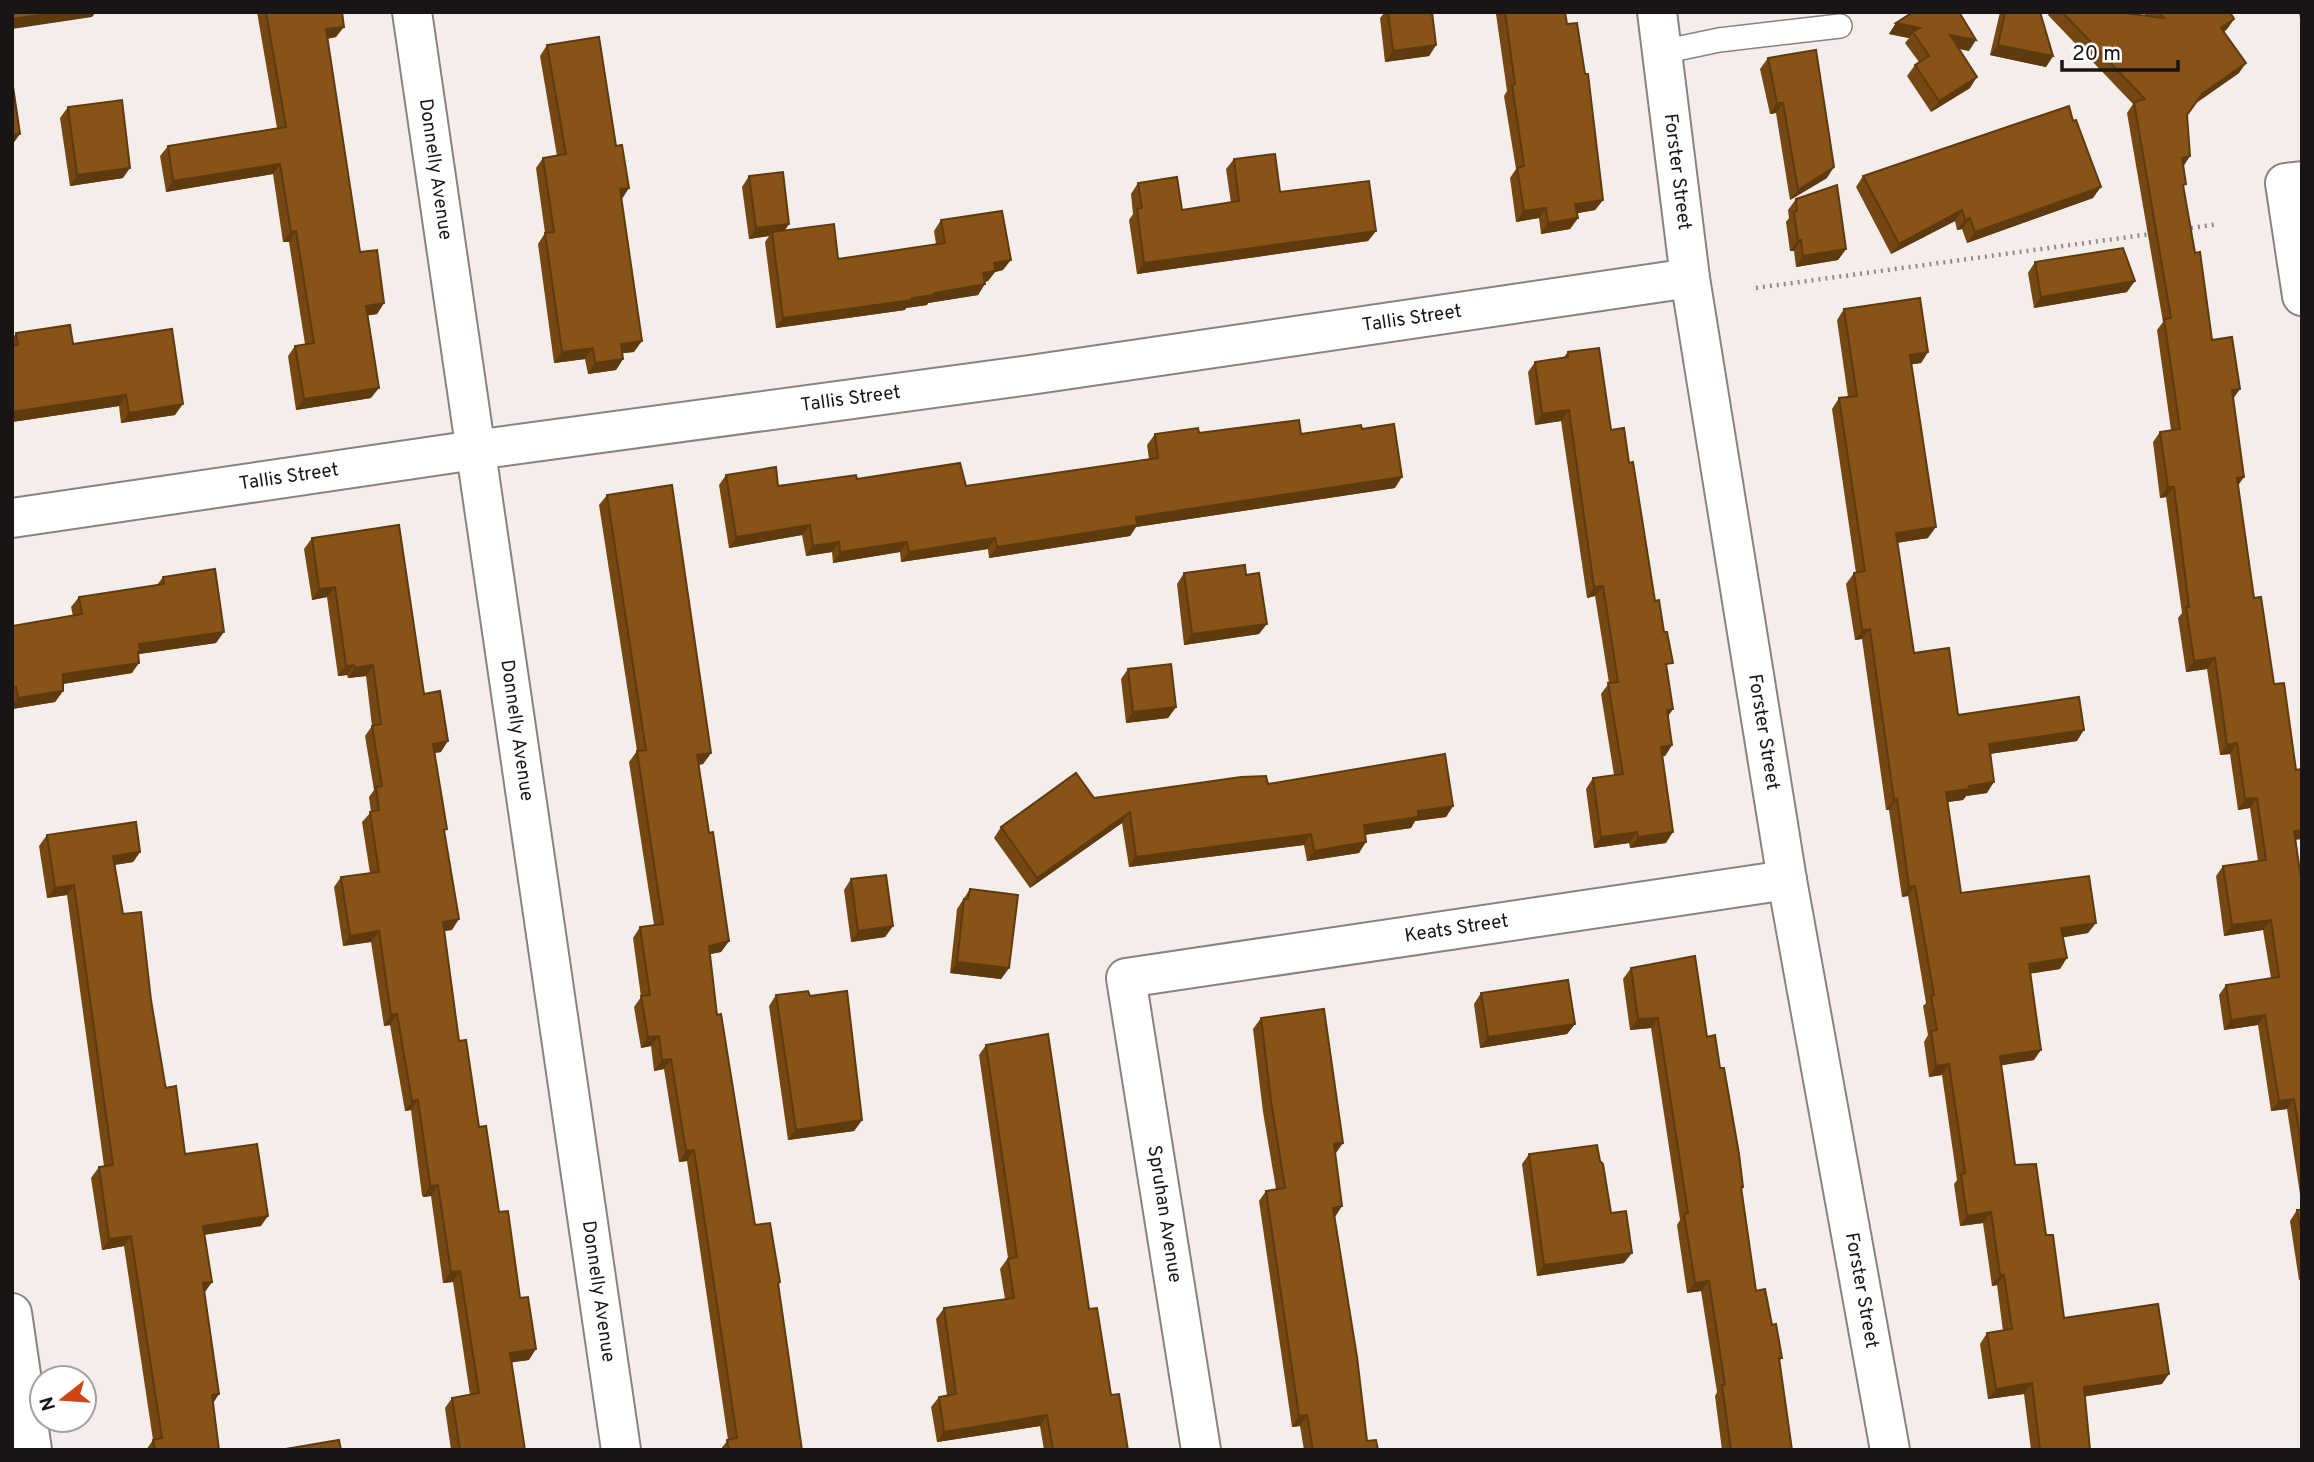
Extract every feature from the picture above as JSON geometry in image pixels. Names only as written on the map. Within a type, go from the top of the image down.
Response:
[{"type":"street","name":"Donnelly Avenue","points":[[412,12],[621,1450]]},
{"type":"street","name":"Forster Street","points":[[1657,12],[1690,278],[1787,880],[1890,1450]]},
{"type":"street","points":[[2294,182],[2302,296]]},
{"type":"street","name":"Tallis Street","points":[[12,518],[475,450],[1030,375],[1690,278]]},
{"type":"street","name":"Keats Street","points":[[1126,978],[1787,880]]},
{"type":"street","name":"Spruhan Avenue","points":[[1126,978],[1201,1450]]},
{"type":"street","points":[[12,1313],[32,1450]]},
{"type":"lane","points":[[1662,51],[1719,40],[1840,26]]},
{"type":"path","points":[[2177,230],[2218,224]]},
{"type":"path","points":[[1756,288],[2164,232]]},
{"type":"building","points":[[12,12],[61,12],[12,19]]},
{"type":"building","points":[[266,12],[342,12],[344,27],[326,29],[360,252],[377,250],[384,303],[366,306],[379,388],[304,399],[295,346],[314,343],[296,231],[291,232],[280,164],[173,181],[168,146],[286,127]]},
{"type":"building","points":[[1388,12],[1432,12],[1436,45],[1393,51]]},
{"type":"building","points":[[1505,12],[1565,12],[1567,24],[1577,23],[1585,74],[1588,74],[1603,200],[1575,204],[1578,218],[1548,223],[1546,208],[1524,211],[1517,168],[1524,166]]},
{"type":"building","points":[[1913,12],[1959,12],[1976,40],[1950,35],[1977,77],[1939,101],[1915,65],[1929,56],[1913,32],[1920,28],[1896,23]]},
{"type":"building","points":[[2005,12],[2040,12],[2053,56],[1998,45]]},
{"type":"building","points":[[2062,12],[2116,12],[2164,18],[2159,12],[2230,12],[2234,19],[2221,28],[2246,63],[2202,94],[2187,115],[2190,156],[2182,158],[2186,184],[2183,185],[2195,253],[2200,252],[2212,340],[2232,337],[2240,389],[2232,390],[2244,477],[2237,478],[2254,598],[2261,597],[2274,684],[2284,683],[2296,770],[2302,769],[2302,830],[2294,831],[2302,885],[2302,1149],[2294,1099],[2279,1101],[2265,1015],[2231,1020],[2226,985],[2279,977],[2271,920],[2232,925],[2223,866],[2266,860],[2257,798],[2245,799],[2237,743],[2227,745],[2215,658],[2194,661],[2174,487],[2168,487],[2160,432],[2180,429],[2164,319],[2171,318],[2134,102],[2145,99]]},
{"type":"building","points":[[599,37],[616,146],[622,145],[629,188],[620,189],[642,341],[621,344],[623,359],[595,363],[593,348],[562,352],[545,233],[554,232],[543,158],[566,154],[547,45]]},
{"type":"building","points":[[1816,50],[1834,167],[1798,190],[1783,103],[1777,103],[1768,58]]},
{"type":"building","points":[[12,80],[20,134],[12,135]]},
{"type":"building","points":[[122,100],[130,168],[77,175],[68,107]]},
{"type":"building","points":[[2069,106],[2101,187],[1975,232],[1970,218],[1965,220],[1962,210],[1899,244],[1863,176]]},
{"type":"building","points":[[1275,154],[1280,192],[1369,181],[1376,231],[1144,263],[1137,209],[1142,208],[1138,183],[1177,177],[1182,210],[1239,201],[1234,159]]},
{"type":"building","points":[[783,172],[789,224],[756,228],[749,176]]},
{"type":"building","points":[[1837,185],[1846,249],[1803,256],[1794,212],[1797,211],[1796,199]]},
{"type":"building","points":[[1002,211],[1011,260],[994,263],[995,271],[983,273],[985,284],[934,293],[912,300],[783,318],[772,232],[834,224],[838,259],[945,243],[941,220]]},
{"type":"building","points":[[2123,248],[2135,281],[2041,297],[2035,262]]},
{"type":"building","points":[[1920,298],[1928,352],[1910,355],[1936,527],[1896,533],[1914,653],[1949,648],[1958,715],[2079,697],[2084,730],[1989,744],[1994,782],[1946,792],[1961,893],[2089,876],[2096,923],[2061,928],[2067,958],[2029,964],[2041,1050],[2000,1056],[2015,1165],[2036,1164],[2046,1235],[2053,1235],[2064,1318],[2158,1304],[2169,1374],[2084,1387],[2090,1450],[2040,1450],[2032,1383],[1996,1389],[1987,1333],[2012,1329],[2004,1275],[2000,1275],[1991,1212],[1967,1216],[1961,1174],[1965,1173],[1949,1064],[1936,1066],[1931,1031],[1937,1030],[1931,996],[1934,995],[1915,886],[1909,887],[1870,629],[1862,630],[1854,573],[1865,571],[1839,398],[1857,396],[1844,309]]},
{"type":"building","points":[[70,325],[73,344],[172,329],[183,404],[129,413],[126,395],[12,412],[12,346],[18,345],[16,333]]},
{"type":"building","points":[[1599,348],[1611,430],[1624,428],[1629,463],[1633,462],[1655,601],[1659,600],[1673,663],[1666,664],[1673,709],[1667,710],[1672,745],[1661,747],[1673,832],[1638,837],[1637,832],[1601,837],[1593,778],[1623,774],[1608,683],[1618,682],[1603,586],[1594,587],[1569,410],[1542,414],[1535,362],[1568,357],[1568,352]]},
{"type":"building","points":[[1299,420],[1301,434],[1361,425],[1362,429],[1394,424],[1402,477],[1136,517],[1137,525],[997,547],[995,538],[909,552],[907,542],[840,552],[839,542],[813,546],[810,525],[736,537],[726,475],[776,467],[778,486],[856,475],[857,479],[960,463],[966,486],[1158,458],[1155,434],[1198,428],[1199,433]]},
{"type":"building","points":[[672,485],[711,753],[697,755],[709,833],[713,832],[729,941],[709,946],[717,1015],[721,1014],[755,1225],[770,1223],[802,1450],[729,1450],[727,1440],[737,1438],[694,1150],[686,1151],[671,1059],[662,1060],[659,1036],[648,1037],[641,996],[650,995],[640,927],[663,924],[637,751],[646,750],[607,495]]},
{"type":"building","points":[[399,525],[424,694],[440,691],[448,741],[433,744],[459,919],[443,922],[459,1041],[466,1040],[479,1127],[486,1126],[499,1212],[508,1211],[520,1298],[528,1297],[536,1349],[510,1353],[525,1450],[460,1450],[452,1398],[479,1393],[460,1271],[451,1272],[438,1185],[430,1186],[418,1100],[412,1101],[397,1014],[391,1015],[379,931],[350,936],[341,877],[379,872],[370,812],[379,810],[376,787],[382,786],[372,726],[381,724],[373,665],[355,668],[354,665],[346,666],[335,587],[319,589],[312,538]]},
{"type":"building","points":[[1245,565],[1246,575],[1259,573],[1267,624],[1192,634],[1184,573]]},
{"type":"building","points":[[215,569],[224,632],[139,644],[139,663],[63,674],[63,691],[18,698],[16,687],[12,688],[12,626],[82,614],[79,597],[164,584],[163,577]]},
{"type":"building","points":[[1171,664],[1176,707],[1133,712],[1128,669]]},
{"type":"building","points":[[1445,754],[1453,806],[1418,811],[1418,817],[1364,825],[1366,842],[1314,851],[1311,834],[1136,857],[1130,812],[1037,878],[1001,827],[1076,773],[1094,798],[1241,777],[1266,776],[1268,784]]},
{"type":"building","points":[[136,822],[140,852],[113,856],[123,914],[141,912],[151,1000],[165,1084],[166,1088],[176,1086],[185,1154],[257,1144],[268,1216],[203,1226],[212,1282],[203,1283],[219,1394],[212,1395],[219,1450],[155,1450],[153,1440],[162,1438],[131,1236],[109,1239],[99,1167],[113,1165],[74,885],[55,888],[47,835]]},
{"type":"building","points":[[886,875],[893,926],[858,931],[851,879]]},
{"type":"building","points":[[970,889],[1018,895],[1009,968],[957,962],[964,899],[968,899]]},
{"type":"building","points":[[1695,956],[1707,1037],[1715,1035],[1720,1068],[1724,1068],[1739,1154],[1756,1291],[1765,1289],[1772,1325],[1776,1324],[1792,1450],[1731,1450],[1722,1385],[1725,1385],[1709,1281],[1695,1283],[1684,1214],[1688,1213],[1658,1018],[1638,1019],[1631,968]]},
{"type":"building","points":[[1568,980],[1575,1024],[1488,1037],[1481,993]]},
{"type":"building","points":[[808,991],[810,996],[847,991],[862,1120],[796,1130],[776,995]]},
{"type":"building","points":[[1324,1009],[1343,1143],[1334,1144],[1342,1206],[1333,1208],[1357,1357],[1367,1441],[1376,1440],[1378,1450],[1313,1450],[1307,1415],[1299,1416],[1266,1191],[1285,1188],[1261,1018]]},
{"type":"building","points":[[1048,1034],[1089,1309],[1097,1308],[1111,1395],[1119,1394],[1128,1450],[1053,1450],[1047,1415],[944,1432],[939,1397],[956,1394],[944,1308],[1014,1298],[1008,1259],[1017,1257],[986,1045]]},
{"type":"building","points":[[1597,1145],[1611,1213],[1626,1211],[1632,1253],[1544,1265],[1529,1154]]},
{"type":"building","points":[[2297,1210],[2302,1210],[2302,1237]]},
{"type":"building","points":[[339,1440],[341,1450],[280,1450]]}]
